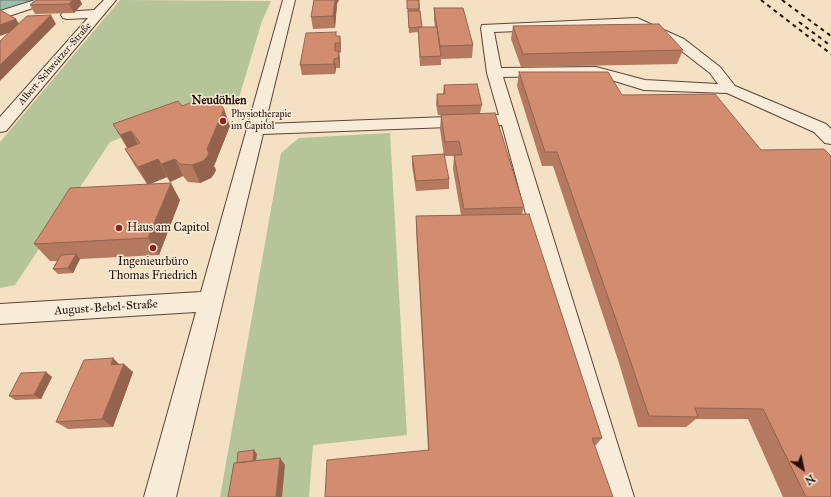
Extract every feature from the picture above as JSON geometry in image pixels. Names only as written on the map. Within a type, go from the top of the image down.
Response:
[{"type":"street","points":[[0,15],[47,0]]},
{"type":"street","name":"Albert-Schweitzer-Straße","points":[[0,127],[110,0]]},
{"type":"street","points":[[160,497],[235,203],[256,129],[289,0]]},
{"type":"street","points":[[67,15],[99,14]]},
{"type":"street","points":[[618,497],[509,120],[494,73],[486,28],[637,22],[679,42],[715,70],[730,89]]},
{"type":"street","points":[[494,73],[596,71],[644,85],[730,89],[820,128],[831,139]]},
{"type":"street","points":[[256,129],[509,120]]},
{"type":"street","name":"August-Bebel-Straße","points":[[0,314],[211,301]]},
{"type":"shaded area","points":[[0,0],[40,0],[0,13]]},
{"type":"shaded area","points":[[120,0],[271,1],[262,21],[238,101],[183,116],[110,142],[15,285],[0,288],[0,142]]},
{"type":"shaded area","points":[[390,133],[407,435],[313,445],[309,497],[220,497],[281,153],[299,138]]},
{"type":"building","points":[[36,0],[73,0],[69,4],[30,5]]},
{"type":"building","points":[[314,0],[335,0],[333,16],[311,17]]},
{"type":"building","points":[[407,0],[419,0],[419,9],[407,9]]},
{"type":"building","points":[[434,8],[463,8],[473,45],[440,46]]},
{"type":"building","points":[[0,10],[16,19],[0,25]]},
{"type":"building","points":[[408,11],[420,11],[422,27],[409,28]]},
{"type":"building","points":[[51,15],[0,65],[0,41],[27,16]]},
{"type":"building","points":[[659,24],[683,50],[523,54],[513,26]]},
{"type":"building","points":[[418,27],[437,27],[441,56],[420,57]]},
{"type":"building","points":[[336,32],[336,36],[340,36],[340,43],[335,43],[335,51],[339,51],[338,58],[334,59],[334,64],[300,65],[306,33]]},
{"type":"building","points":[[519,72],[608,72],[622,95],[715,94],[761,150],[824,149],[831,156],[831,497],[806,497],[763,409],[695,408],[698,417],[649,416],[557,152],[545,152]]},
{"type":"building","points":[[477,84],[482,105],[438,106],[437,94],[445,94],[444,85]]},
{"type":"building","points":[[206,97],[211,103],[221,105],[224,109],[207,149],[209,153],[207,157],[203,161],[192,165],[180,164],[175,159],[161,164],[158,159],[138,167],[125,149],[140,143],[131,131],[120,135],[113,124],[178,101],[182,106]]},
{"type":"building","points":[[495,113],[524,207],[464,209],[454,155],[462,155],[459,141],[445,142],[441,115]]},
{"type":"building","points":[[444,154],[449,179],[416,181],[412,156]]},
{"type":"building","points":[[171,183],[148,238],[34,244],[70,188]]},
{"type":"building","points":[[529,214],[602,438],[592,438],[613,497],[325,497],[327,460],[429,450],[416,216]]},
{"type":"building","points":[[76,254],[68,268],[53,269],[61,255]]},
{"type":"building","points":[[113,358],[111,365],[124,364],[102,419],[56,422],[84,360]]},
{"type":"building","points":[[46,372],[34,395],[9,396],[21,373]]},
{"type":"building","points":[[254,450],[253,461],[237,463],[238,452]]},
{"type":"building","points":[[280,458],[276,497],[228,497],[234,463]]},
{"type":"railway","points":[[761,0],[831,54]]},
{"type":"railway","points":[[782,0],[831,36]]},
{"type":"railway","points":[[799,22],[831,46]]},
{"type":"place","name":"Physiotherapie im Capitol","points":[[223,121]]},
{"type":"place","name":"Haus am Capitol","points":[[119,228]]},
{"type":"place","name":"Ingenieurbüro Thomas Friedrich","points":[[153,248]]},
{"type":"district","name":"Neudöhlen","points":[[219,101]]}]
